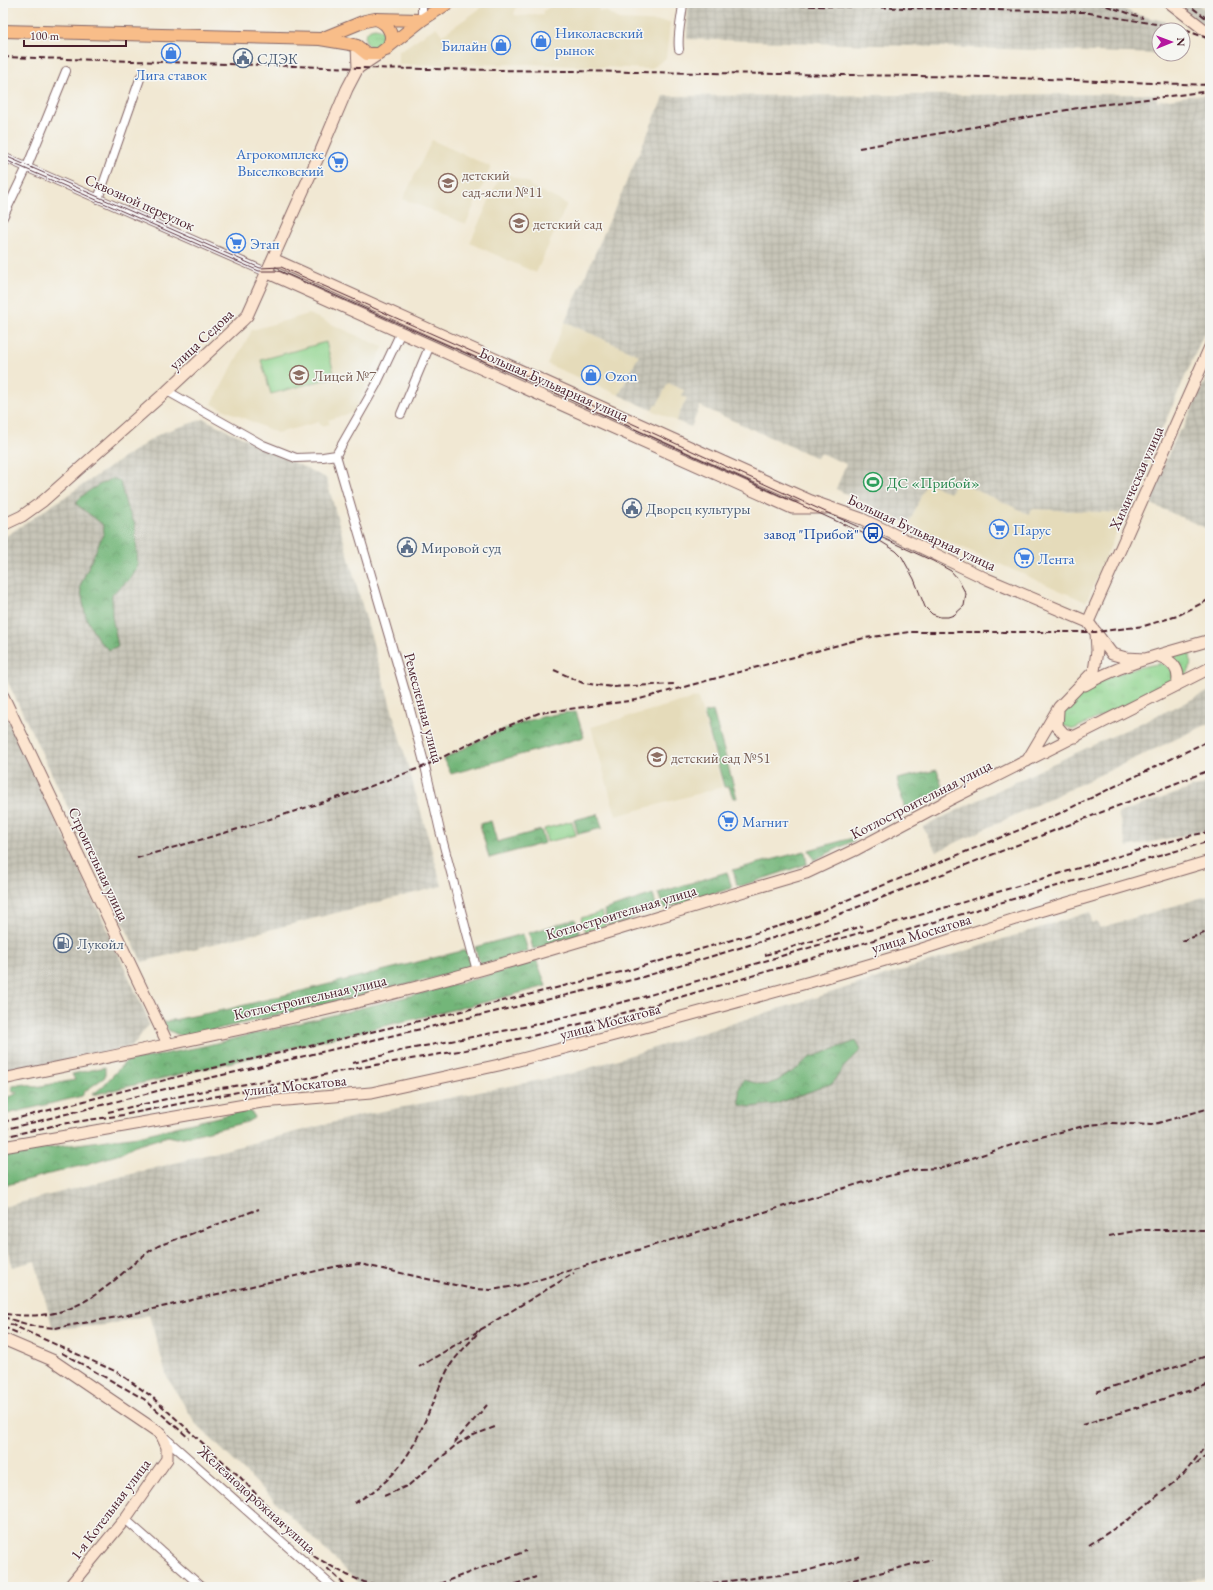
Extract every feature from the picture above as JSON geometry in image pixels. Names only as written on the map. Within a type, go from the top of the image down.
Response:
[{"type":"main road","points":[[3,31],[320,39],[357,46],[367,54],[382,53],[422,20],[448,3]]},
{"type":"main road","points":[[1170,3],[1210,34]]},
{"type":"main road","points":[[320,39],[370,20],[422,20]]},
{"type":"main road","points":[[358,68],[355,37],[358,28],[370,20],[382,21],[390,30],[390,42],[382,53]]},
{"type":"main road","name":"улица Седова","points":[[3,525],[22,516],[43,501],[167,391],[247,316],[346,89],[358,68],[382,53]]},
{"type":"main road","name":"Большая Бульварная улица","points":[[273,259],[752,475],[811,501],[832,507],[862,519],[987,579],[1088,622]]},
{"type":"main road","name":"Большая Бульварная улица","points":[[266,272],[792,508],[832,507]]},
{"type":"main road","name":"Химическая улица","points":[[1088,622],[1210,347]]},
{"type":"main road","points":[[1088,622],[1112,654],[1126,658],[1145,659]]},
{"type":"main road","points":[[1027,762],[1059,707],[1094,671],[1097,651],[1096,632]]},
{"type":"main road","points":[[1075,691],[1104,674],[1145,659],[1160,656],[1210,640]]},
{"type":"main road","points":[[1160,656],[1172,662],[1177,669],[1179,678],[1176,686]]},
{"type":"main road","name":"Котлостроительная улица","points":[[3,1079],[382,996],[477,971],[806,873],[857,849],[949,800],[1027,762],[1210,668]]},
{"type":"main road","name":"Строительная улица","points":[[3,696],[168,1044]]},
{"type":"main road","points":[[1059,707],[1056,718],[1057,726],[1064,734],[1076,737]]},
{"type":"main road","name":"улица Москатова","points":[[3,1148],[262,1102],[370,1093],[499,1065],[810,982],[916,951],[1037,912],[1210,861]]},
{"type":"main road","name":"Железнодорожная улица","points":[[3,1339],[52,1360],[161,1434]]},
{"type":"main road","name":"1-я Котельная улица","points":[[71,1586],[125,1519],[167,1459],[167,1447],[161,1434]]},
{"type":"street","points":[[422,3],[422,20]]},
{"type":"street","points":[[679,49],[678,41],[682,19],[682,3]]},
{"type":"street","points":[[3,217],[27,167],[66,71]]},
{"type":"street","points":[[98,199],[141,76]]},
{"type":"street","name":"Сквозной переулок","points":[[3,157],[266,272]]},
{"type":"street","points":[[167,391],[263,445],[296,458],[336,455],[376,385],[401,332]]},
{"type":"street","points":[[401,414],[430,345]]},
{"type":"street","name":"Ремесленная улица","points":[[336,455],[407,698],[477,971]]},
{"type":"street","name":"Железнодорожная улица","points":[[161,1434],[333,1587]]},
{"type":"street","points":[[125,1519],[202,1587]]},
{"type":"shaded area","name":"Николаевский рынок","points":[[483,3],[510,3],[516,7],[514,15],[522,16],[543,14],[543,11],[557,3],[598,3],[599,11],[606,11],[619,20],[670,22],[666,58],[651,69],[529,64],[398,65],[398,52],[436,27],[442,35],[481,8]]},
{"type":"shaded area","points":[[688,3],[1112,3],[1134,14],[1167,22],[1151,22],[1151,54],[687,39]]},
{"type":"shaded area","points":[[1175,3],[1197,3],[1210,13],[1210,30]]},
{"type":"shaded area","points":[[1156,94],[1157,101],[1188,96],[1210,95],[1210,320],[1125,513],[1032,509],[1029,514],[956,481],[950,493],[927,482],[909,524],[836,489],[846,464],[820,453],[817,458],[700,406],[691,427],[676,421],[687,398],[682,396],[684,390],[668,383],[657,405],[655,404],[652,410],[619,395],[639,355],[565,322],[664,96]]},
{"type":"shaded area","name":"детский сад-ясли №11","points":[[432,140],[491,167],[466,224],[403,199]]},
{"type":"shaded area","name":"детский сад","points":[[502,172],[531,184],[530,186],[567,204],[536,273],[470,243]]},
{"type":"shaded area","name":"Лицей №7","points":[[309,314],[383,347],[354,412],[328,420],[330,424],[321,426],[319,422],[277,433],[212,404],[252,330]]},
{"type":"shaded area","points":[[565,322],[639,355],[619,395],[547,364]]},
{"type":"shaded area","points":[[1210,369],[1210,530],[1147,502],[1179,431],[1183,429]]},
{"type":"shaded area","points":[[668,383],[685,391],[687,398],[676,421],[652,410],[655,404],[657,405]]},
{"type":"shaded area","points":[[204,419],[326,478],[442,886],[142,962],[3,672],[3,538],[161,433]]},
{"type":"shaded area","points":[[956,481],[1029,514],[1032,509],[1125,513],[1086,602],[909,524],[927,482]]},
{"type":"shaded area","points":[[1210,691],[1210,723],[936,852],[923,827],[1052,764]]},
{"type":"shaded area","name":"детский сад №51","points":[[698,697],[722,787],[616,816],[591,727]]},
{"type":"shaded area","points":[[3,710],[25,752],[68,844],[147,1017],[148,1025],[134,1044],[129,1047],[3,1075]]},
{"type":"shaded area","points":[[1210,782],[1210,830],[1127,847],[1118,813]]},
{"type":"shaded area","points":[[1210,895],[1210,1577],[1167,1587],[363,1587],[196,1424],[167,1377],[149,1315],[106,1325],[53,1329],[35,1261],[12,1267],[3,1233],[3,1207],[358,1116],[570,1074],[1090,912],[1092,923],[1097,922],[1100,928]]},
{"type":"green space","points":[[375,28],[382,31],[385,38],[382,45],[375,48],[368,45],[365,38],[368,31]]},
{"type":"green space","points":[[326,342],[335,377],[271,394],[261,360]]},
{"type":"green space","points":[[113,478],[120,481],[126,505],[135,524],[138,566],[130,579],[112,594],[112,616],[118,646],[109,650],[99,641],[86,618],[80,586],[104,532],[102,524],[76,504],[87,492]]},
{"type":"green space","points":[[1181,653],[1190,654],[1191,661],[1188,673],[1182,678],[1181,666],[1172,657]]},
{"type":"green space","points":[[1162,663],[1172,671],[1174,677],[1172,683],[1074,729],[1062,725],[1061,717],[1064,709],[1096,683],[1130,669]]},
{"type":"green space","points":[[713,711],[737,798],[733,798],[729,787],[724,787],[704,713]]},
{"type":"green space","points":[[576,712],[584,737],[451,774],[444,759],[491,735],[524,722],[541,717]]},
{"type":"green space","points":[[937,770],[943,790],[905,810],[897,779]]},
{"type":"green space","points":[[598,814],[602,828],[578,834],[574,820]]},
{"type":"green space","points":[[491,821],[497,842],[541,830],[545,843],[489,858],[480,824]]},
{"type":"green space","points":[[572,821],[576,835],[547,842],[544,829]]},
{"type":"green space","points":[[856,837],[853,841],[814,860],[809,850]]},
{"type":"green space","points":[[805,851],[807,864],[741,886],[737,885],[733,870]]},
{"type":"green space","points":[[727,872],[732,888],[664,909],[658,893]]},
{"type":"green space","points":[[653,894],[656,906],[655,911],[651,911],[648,907],[643,909],[631,920],[609,926],[604,910]]},
{"type":"green space","points":[[602,912],[606,926],[585,932],[581,918]]},
{"type":"green space","points":[[575,919],[580,936],[533,949],[529,933]]},
{"type":"green space","points":[[523,934],[528,951],[480,966],[475,947]]},
{"type":"green space","points":[[470,949],[475,968],[330,1003],[183,1037],[168,1030],[163,1022],[229,1009]]},
{"type":"green space","points":[[537,961],[546,986],[486,1002],[92,1095],[102,1087],[125,1062],[204,1046],[337,1014],[461,983]]},
{"type":"green space","points":[[856,1041],[861,1050],[843,1068],[833,1083],[776,1104],[751,1107],[740,1105],[739,1089],[743,1080],[765,1085],[777,1081],[798,1068],[809,1058]]},
{"type":"green space","points":[[105,1067],[105,1077],[85,1091],[82,1096],[3,1115],[3,1099],[18,1093],[11,1090],[13,1086],[24,1084],[35,1087],[75,1080],[72,1074]]},
{"type":"green space","points":[[243,1111],[252,1112],[254,1118],[247,1122],[184,1137],[177,1138],[168,1136],[135,1146],[120,1154],[84,1165],[3,1186],[3,1153],[27,1148],[40,1149],[138,1136]]},
{"type":"tram line","points":[[3,155],[260,268],[281,267],[552,387],[933,561],[951,571],[958,579],[966,594],[964,606],[954,615],[948,617],[940,617],[932,614],[925,607],[914,579],[902,557],[896,551],[880,541],[551,391],[280,271],[259,271],[3,159]]},
{"type":"railway","points":[[1098,3],[1143,18]]},
{"type":"railway","points":[[1186,3],[1210,21]]},
{"type":"railway","points":[[1205,3],[1210,7]]},
{"type":"railway","points":[[773,5],[1084,12],[1179,28],[1210,39]]},
{"type":"railway","points":[[3,57],[358,68],[988,77],[1210,85]]},
{"type":"railway","points":[[859,148],[1083,107],[1210,91]]},
{"type":"railway","points":[[137,858],[245,827],[355,792],[425,766],[489,734],[539,713],[636,700],[864,638],[911,632],[1096,632],[1144,626],[1177,616],[1210,599]]},
{"type":"railway","points":[[554,670],[583,683],[612,687],[674,684]]},
{"type":"railway","points":[[3,1122],[196,1072],[454,1013],[633,969],[793,922],[1056,815],[1210,740]]},
{"type":"railway","points":[[3,1130],[201,1080],[636,979],[796,931],[1210,770]]},
{"type":"railway","points":[[353,1063],[404,1050],[529,1026],[643,997],[1136,851],[1193,835],[1210,832]]},
{"type":"railway","points":[[3,1137],[61,1124],[123,1115],[363,1067],[465,1050],[532,1036],[643,1008],[1210,841]]},
{"type":"railway","points":[[765,955],[863,926]]},
{"type":"railway","points":[[1182,941],[1210,931]]},
{"type":"railway","points":[[108,1112],[203,1091],[271,1080]]},
{"type":"railway","points":[[3,1317],[33,1326],[55,1328],[123,1316],[338,1266],[360,1264],[473,1289],[491,1290],[521,1285],[868,1181],[918,1169],[942,1168],[1021,1142],[1088,1125],[1112,1123],[1151,1125],[1210,1108]]},
{"type":"railway","points":[[5,1314],[49,1314],[73,1307],[97,1294],[139,1259],[158,1246],[259,1209]]},
{"type":"railway","points":[[1109,1236],[1140,1230],[1210,1230]]},
{"type":"railway","points":[[419,1367],[574,1273]]},
{"type":"railway","points":[[10,1324],[117,1372],[151,1396],[240,1477],[315,1557],[347,1575],[364,1582],[388,1587]]},
{"type":"railway","points":[[3,1327],[20,1334]]},
{"type":"railway","points":[[354,1503],[374,1490],[390,1476],[403,1461],[422,1428],[448,1369],[481,1329]]},
{"type":"railway","points":[[62,1353],[144,1399],[189,1438]]},
{"type":"railway","points":[[1096,1392],[1210,1355]]},
{"type":"railway","points":[[1082,1425],[1210,1384]]},
{"type":"railway","points":[[454,1443],[487,1405]]},
{"type":"railway","points":[[384,1496],[409,1485],[456,1445],[471,1436],[495,1427]]},
{"type":"railway","points":[[1089,1545],[1129,1519],[1184,1474],[1210,1440]]},
{"type":"railway","points":[[1196,1464],[1210,1452]]},
{"type":"railway","points":[[220,1467],[247,1493]]},
{"type":"railway","points":[[431,1587],[526,1551]]},
{"type":"railway","points":[[677,1587],[798,1573],[862,1556]]},
{"type":"railway","points":[[827,1587],[932,1559]]},
{"type":"railway","points":[[327,1568],[347,1587]]},
{"type":"railway","points":[[507,1587],[536,1577]]},
{"type":"place","name":"Николаевский рынок","points":[[541,41]]},
{"type":"place","name":"Билайн","points":[[501,45]]},
{"type":"place","name":"Лига ставок","points":[[171,53]]},
{"type":"place","name":"СДЭК","points":[[243,58]]},
{"type":"place","name":"Агрокомплекс Выселковский","points":[[338,162]]},
{"type":"place","name":"детский сад-ясли №11","points":[[448,183]]},
{"type":"place","name":"детский сад","points":[[519,223]]},
{"type":"place","name":"Этап","points":[[236,243]]},
{"type":"place","name":"Лицей №7","points":[[299,375]]},
{"type":"place","name":"Ozon","points":[[591,375]]},
{"type":"place","name":"ДC «Прибой»","points":[[873,482]]},
{"type":"place","name":"Дворец культуры","points":[[632,508]]},
{"type":"place","name":"Парус","points":[[999,529]]},
{"type":"place","name":"завод \"Прибой\"","points":[[873,533]]},
{"type":"place","name":"Мировой суд","points":[[407,547]]},
{"type":"place","name":"Лента","points":[[1024,558]]},
{"type":"place","name":"детский сад №51","points":[[657,757]]},
{"type":"place","name":"Магнит","points":[[728,821]]},
{"type":"place","name":"Лукойл","points":[[63,943]]}]
